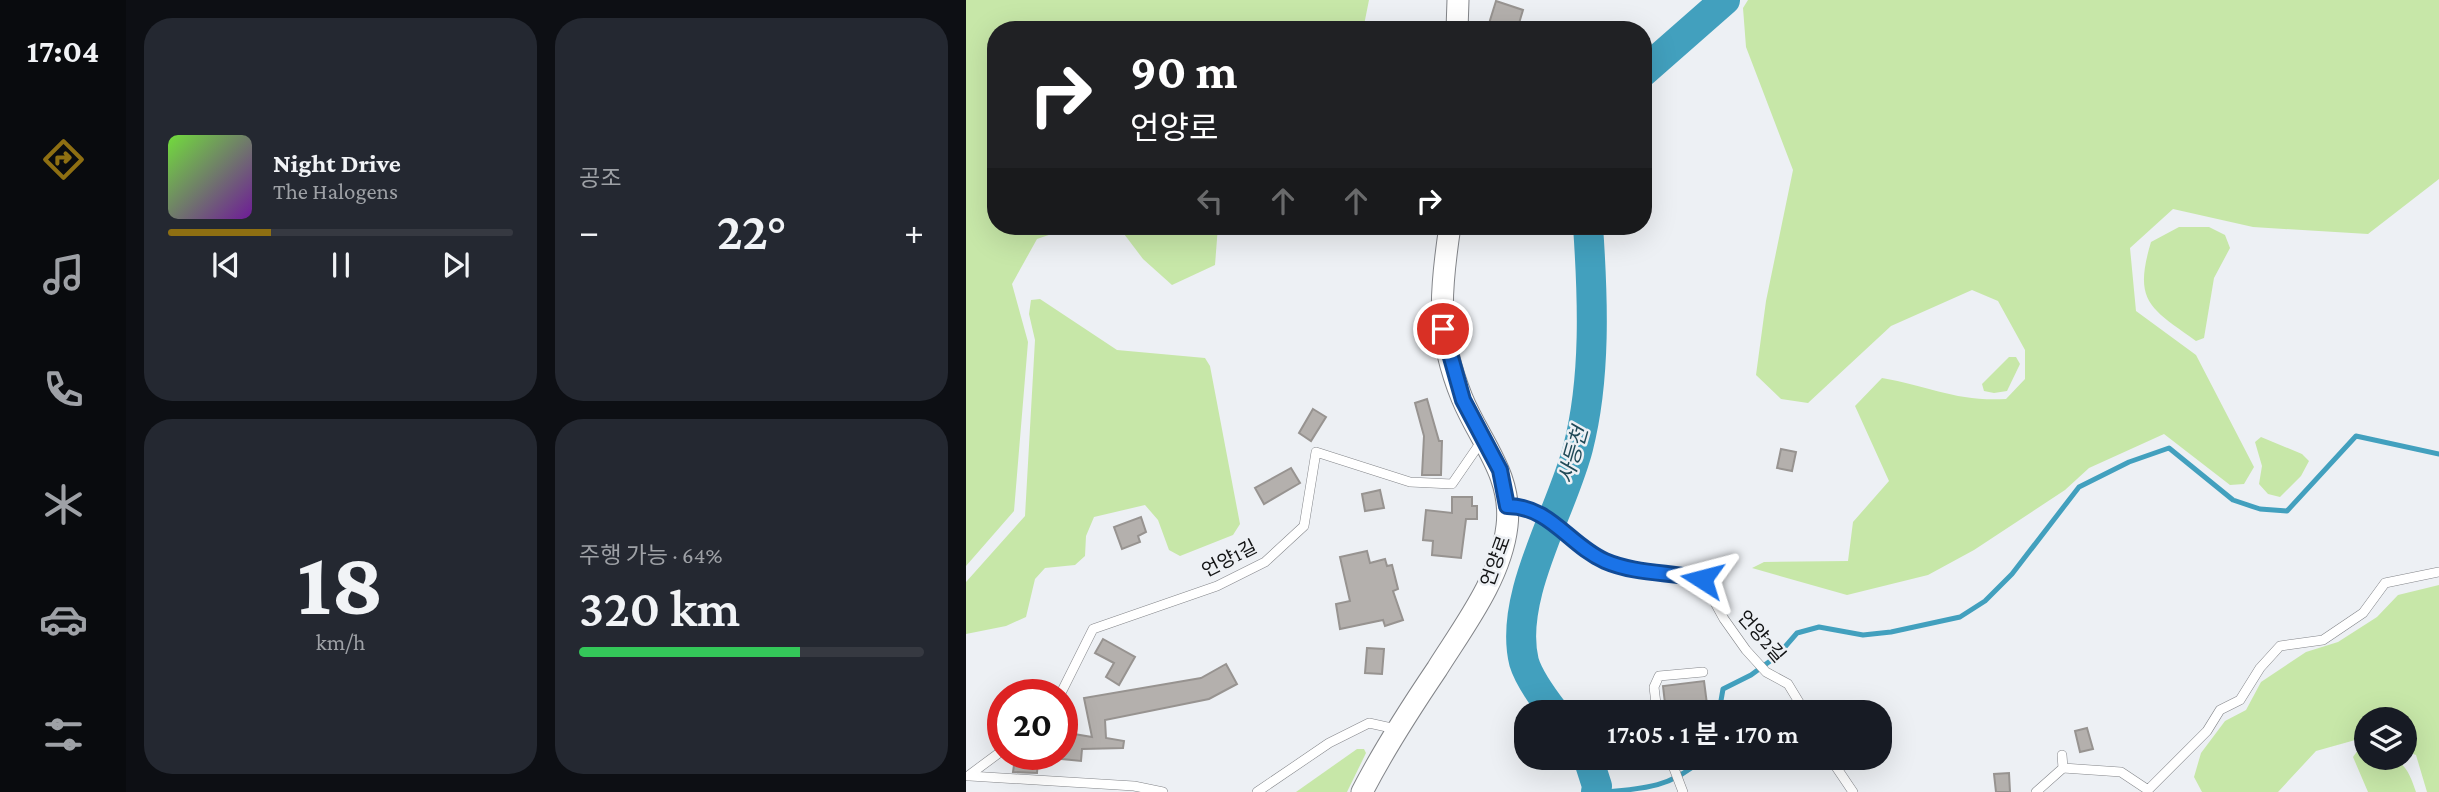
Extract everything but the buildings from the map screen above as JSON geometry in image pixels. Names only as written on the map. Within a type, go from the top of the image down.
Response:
[{"type":"street","points":[[1457,21],[1458,0]]},
{"type":"street","name":"언양로","points":[[1362,792],[1397,729],[1481,597],[1499,558],[1507,527],[1507,506],[1500,470],[1463,400],[1443,329],[1440,306],[1449,235]]},
{"type":"lane","name":"언양1길","points":[[1068,679],[1093,629],[1217,586],[1265,562],[1304,526],[1316,452],[1410,482],[1452,484],[1484,438]]},
{"type":"lane","name":"언양2길","points":[[1507,506],[1523,506],[1539,512],[1606,561],[1702,579],[1724,619],[1758,664],[1766,672],[1788,684],[1798,700]]},
{"type":"lane","points":[[2036,792],[2063,768],[2122,772],[2148,790],[2207,731],[2220,710],[2240,700],[2260,668],[2280,646],[2323,640],[2363,613],[2385,583],[2439,572]]},
{"type":"lane","points":[[1656,700],[1654,687],[1659,676],[1703,672]]},
{"type":"lane","points":[[1257,792],[1329,743],[1369,723],[1397,729]]},
{"type":"lane","points":[[2062,755],[2063,768]]},
{"type":"lane","points":[[968,776],[987,762]]},
{"type":"lane","points":[[1676,770],[1683,787]]},
{"type":"lane","points":[[1838,770],[1853,792]]},
{"type":"lane","points":[[968,776],[1134,786],[1163,792]]},
{"type":"green space","points":[[966,0],[1369,0],[1365,21],[987,21],[987,235],[1049,235],[1037,239],[1012,284],[1028,342],[1014,511],[966,566]]},
{"type":"green space","points":[[1748,0],[2439,0],[2439,179],[2368,234],[2253,227],[2173,209],[2130,248],[2136,311],[2196,355],[2254,467],[2244,484],[2230,485],[2164,434],[2089,468],[2065,490],[1974,550],[1928,575],[1847,595],[1752,568],[1764,562],[1848,561],[1853,522],[1889,481],[1855,406],[1882,378],[1958,396],[2006,399],[2025,379],[2025,350],[1998,301],[1972,290],[1891,326],[1808,403],[1781,399],[1756,375],[1766,301],[1793,170],[1746,47],[1743,8]]},
{"type":"green space","points":[[2179,227],[2209,227],[2225,235],[2230,248],[2214,278],[2204,338],[2196,341],[2157,311],[2145,291],[2144,278],[2151,242]]},
{"type":"green space","points":[[1125,235],[1217,235],[1215,265],[1172,285],[1143,259]]},
{"type":"green space","points":[[1040,299],[1117,350],[1205,358],[1210,366],[1240,524],[1233,535],[1180,556],[1169,550],[1158,520],[1145,505],[1094,517],[1086,536],[1085,556],[1075,565],[1045,568],[1035,579],[1026,617],[1006,626],[966,634],[966,582],[1025,516],[1035,340],[1029,314],[1031,300]]},
{"type":"green space","points":[[2009,357],[2016,357],[2020,364],[2007,391],[1984,391],[1982,384]]},
{"type":"green space","points":[[2261,437],[2302,454],[2309,461],[2301,476],[2280,497],[2268,494],[2259,484],[2262,466],[2255,442]]},
{"type":"green space","points":[[2439,585],[2439,792],[2427,792],[2417,758],[2417,707],[2354,707],[2354,740],[2316,751],[2278,792],[2202,792],[2194,777],[2201,753],[2225,721],[2246,710],[2261,682],[2306,652],[2338,642],[2377,617],[2398,595]]},
{"type":"green space","points":[[1357,749],[1364,749],[1366,753],[1347,792],[1296,792]]},
{"type":"green space","points":[[2359,770],[2406,770],[2416,792],[2368,792]]},
{"type":"waterway","name":"사등천","points":[[1652,64],[1725,0]]},
{"type":"waterway","name":"사등천","points":[[1546,700],[1524,662],[1521,637],[1523,610],[1539,554],[1570,473],[1584,421],[1592,338],[1588,235]]},
{"type":"waterway","points":[[1721,700],[1723,689],[1751,675],[1777,656],[1797,633],[1819,627],[1863,635],[1891,632],[1960,617],[1985,601],[2012,574],[2079,487],[2129,462],[2169,448],[2233,500],[2260,509],[2287,511],[2356,436],[2439,454]]},
{"type":"waterway","name":"사등천","points":[[1592,770],[1596,792]]},
{"type":"waterway","points":[[1604,792],[1657,785],[1689,770]]},
{"type":"route","points":[[1443,329],[1463,400],[1500,470],[1508,497],[1507,506],[1523,506],[1539,512],[1588,551],[1606,561],[1702,579]]}]
